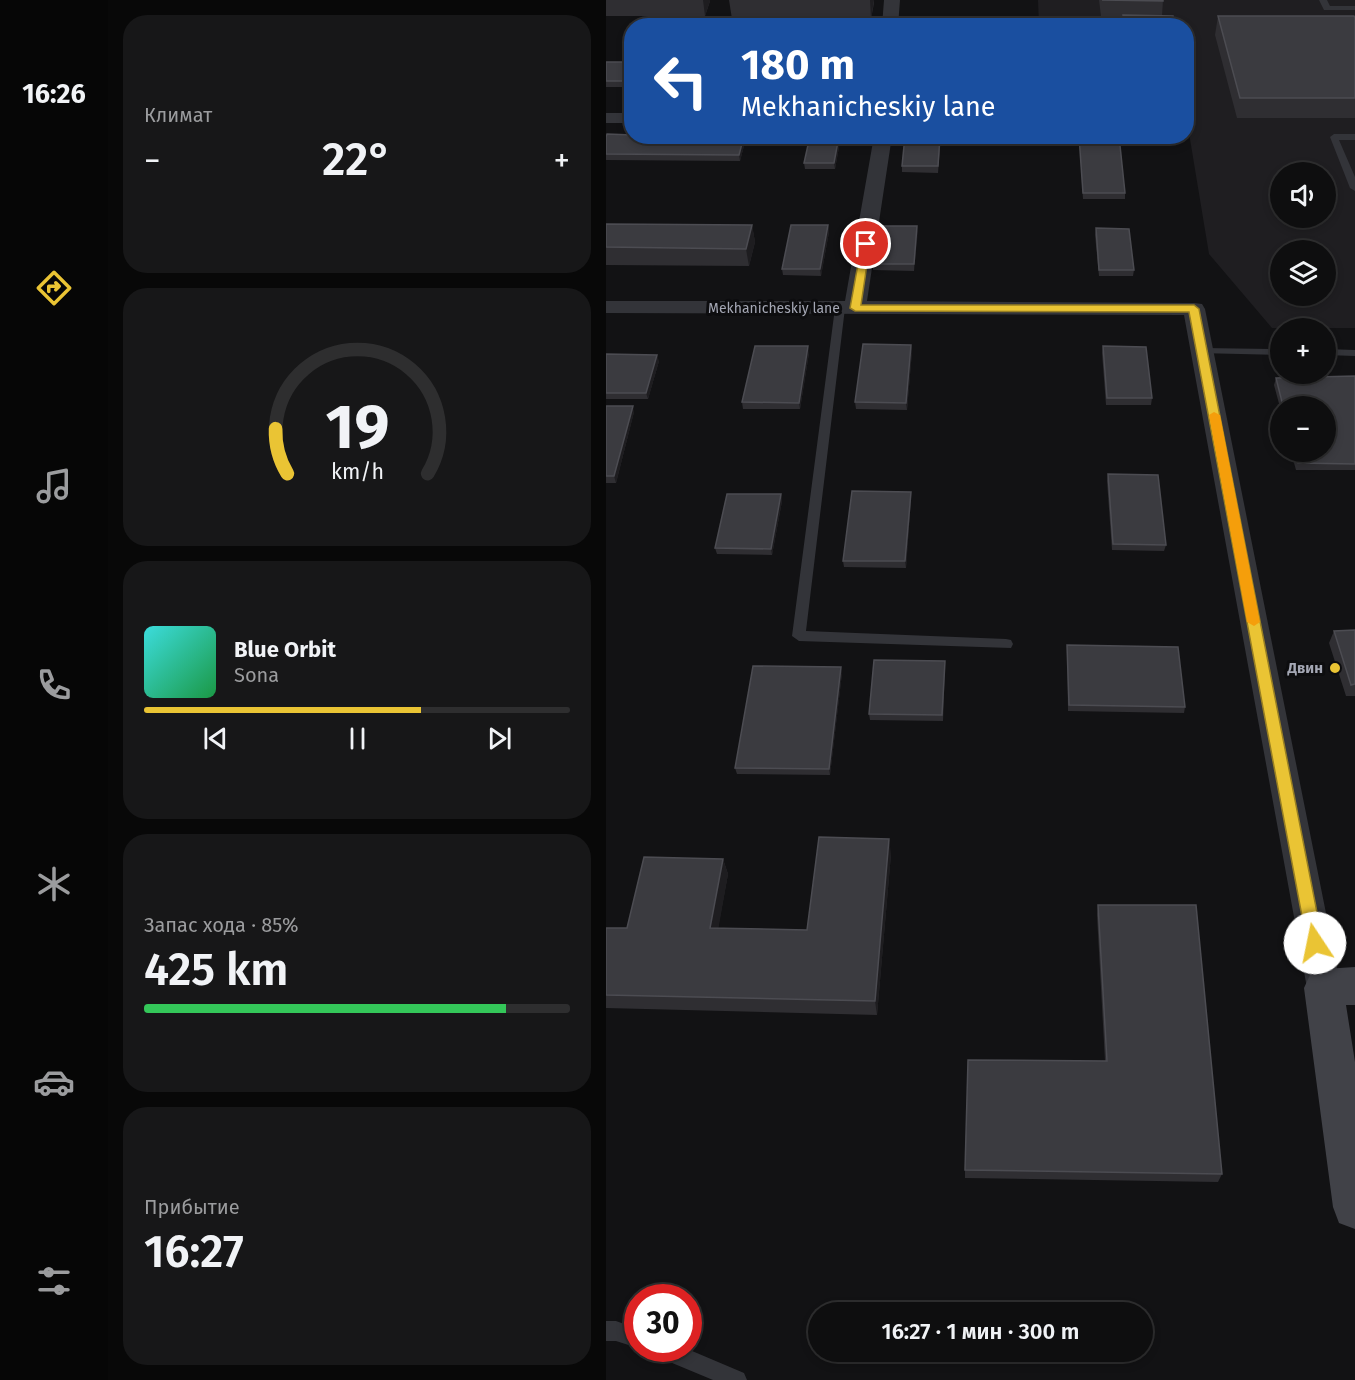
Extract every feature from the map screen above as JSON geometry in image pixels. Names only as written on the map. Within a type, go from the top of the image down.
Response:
[{"type":"street","points":[[891,18],[892,0]]},
{"type":"street","points":[[606,118],[624,118]]},
{"type":"street","points":[[848,308],[881,144]]},
{"type":"street","name":"Mekhanicheskiy lane","points":[[606,307],[1194,309],[1202,351]]},
{"type":"street","points":[[1202,351],[1339,987],[1355,1207]]},
{"type":"lane","points":[[1323,0],[1327,8],[1355,8]]},
{"type":"lane","points":[[1355,137],[1334,137],[1355,188]]},
{"type":"lane","points":[[848,308],[800,636],[1006,644]]},
{"type":"lane","points":[[1202,351],[1270,352]]},
{"type":"lane","points":[[1336,352],[1355,352]]},
{"type":"lane","points":[[606,1331],[624,1334]]},
{"type":"lane","points":[[694,1362],[737,1380]]},
{"type":"shaded area","points":[[1038,0],[1355,0],[1355,328],[1336,328],[1336,318],[1270,318],[1270,326],[1209,254],[1191,144],[1194,144],[1194,18],[1039,18]]},
{"type":"building","points":[[1102,0],[1163,0],[1163,1]]},
{"type":"building","points":[[1123,15],[1173,16],[1173,18],[1123,18]]},
{"type":"building","points":[[1218,16],[1354,16],[1355,98],[1240,98]]},
{"type":"building","points":[[606,62],[624,62],[624,81],[606,81]]},
{"type":"building","points":[[607,134],[624,135],[624,144],[742,144],[739,155],[606,154]]},
{"type":"building","points":[[808,144],[838,144],[834,163],[804,163]]},
{"type":"building","points":[[904,144],[939,144],[938,166],[902,166]]},
{"type":"building","points":[[1080,144],[1120,144],[1125,193],[1083,193]]},
{"type":"building","points":[[606,224],[752,225],[746,249],[606,247]]},
{"type":"building","points":[[791,225],[828,225],[820,269],[782,269]]},
{"type":"building","points":[[878,226],[917,226],[914,264],[873,264]]},
{"type":"building","points":[[1096,228],[1129,229],[1134,270],[1099,270]]},
{"type":"building","points":[[863,344],[911,345],[906,403],[855,402]]},
{"type":"building","points":[[755,346],[808,346],[799,403],[742,402]]},
{"type":"building","points":[[1103,346],[1146,347],[1152,398],[1107,398]]},
{"type":"building","points":[[606,354],[657,355],[646,393],[606,393]]},
{"type":"building","points":[[1336,376],[1355,376],[1355,464],[1298,463],[1336,462],[1336,396],[1280,396],[1278,384],[1336,384]]},
{"type":"building","points":[[606,406],[633,406],[614,476],[606,476]]},
{"type":"building","points":[[1108,474],[1158,475],[1166,545],[1113,544]]},
{"type":"building","points":[[852,491],[911,492],[905,561],[843,561]]},
{"type":"building","points":[[727,494],[781,494],[771,549],[715,548]]},
{"type":"building","points":[[1355,630],[1355,684],[1351,685],[1334,631]]},
{"type":"building","points":[[1067,645],[1178,647],[1185,707],[1069,705]]},
{"type":"building","points":[[874,660],[945,661],[942,715],[869,714]]},
{"type":"building","points":[[753,666],[841,667],[829,769],[735,768]]},
{"type":"building","points":[[819,837],[889,839],[875,1001],[606,995],[606,928],[627,928],[644,857],[723,859],[710,928],[807,930]]},
{"type":"building","points":[[1098,905],[1196,905],[1222,1174],[965,1170],[968,1060],[1107,1061]]},
{"type":"slow traffic","points":[[1214,415],[1254,622]]},
{"type":"place","name":"Двин","points":[[1335,668]]},
{"type":"route","points":[[866,244],[855,308],[1194,309],[1315,943]]}]
